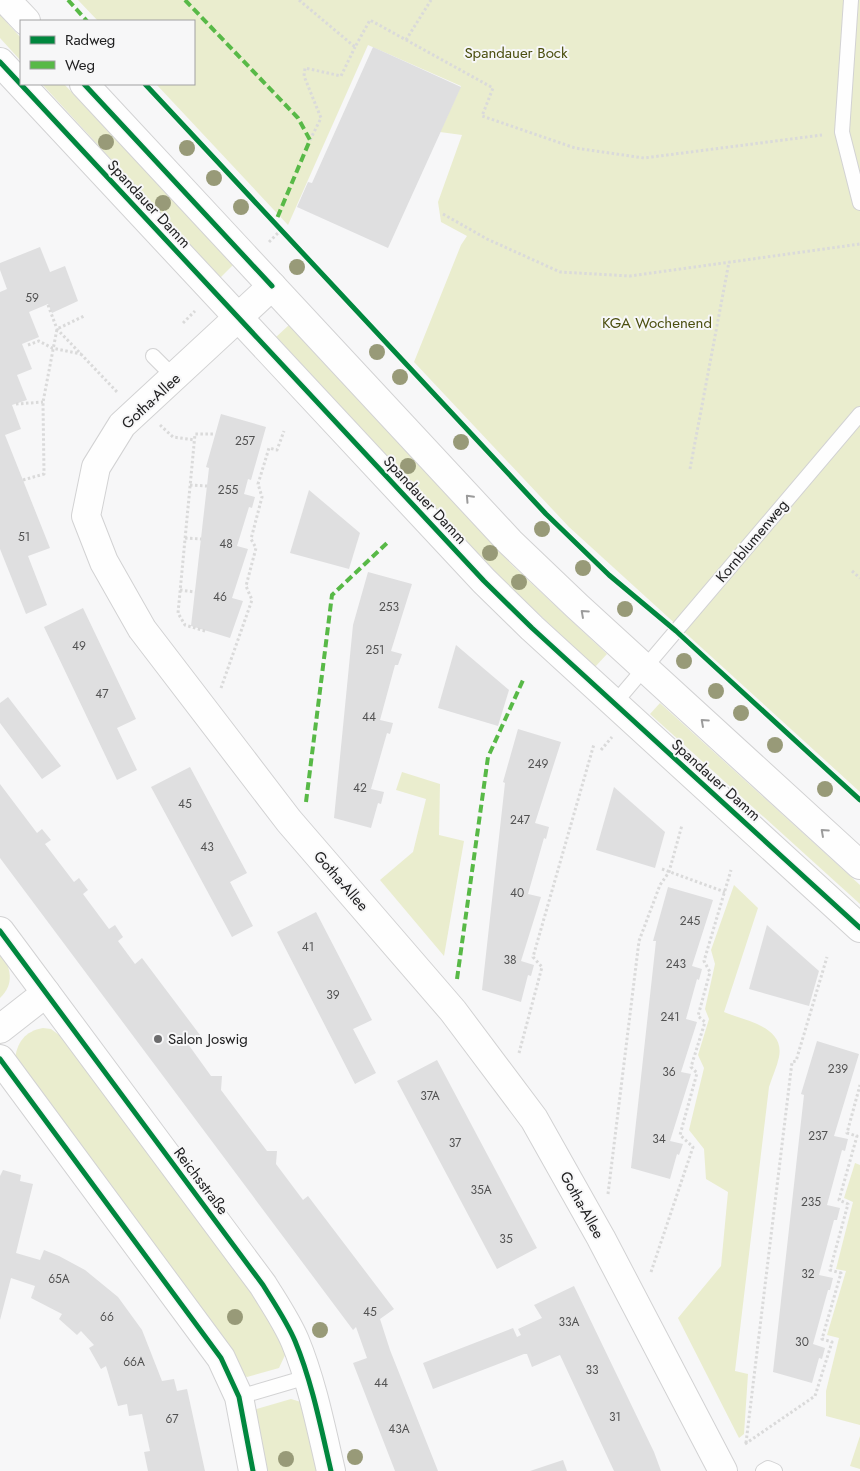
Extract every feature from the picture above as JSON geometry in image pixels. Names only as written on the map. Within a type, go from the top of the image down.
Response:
[{"type":"main road","points":[[6,0],[25,20]]},
{"type":"main road","name":"Spandauer Damm","points":[[0,62],[20,84]]},
{"type":"main road","name":"Spandauer Damm","points":[[21,85],[484,581],[614,704],[860,928]]},
{"type":"main road","points":[[85,85],[510,542],[860,865]]},
{"type":"main road","points":[[239,319],[272,286]]},
{"type":"main road","name":"Gotha-Allee","points":[[239,319],[122,425],[96,467],[86,516],[104,562],[142,629],[277,806],[452,1011],[534,1120],[604,1244],[723,1471]]},
{"type":"main road","name":"Reichsstraße","points":[[0,932],[263,1285],[295,1341],[307,1376],[332,1471]]},
{"type":"main road","points":[[0,1029],[46,993]]},
{"type":"main road","points":[[0,1059],[201,1329],[220,1358],[238,1397],[253,1471]]},
{"type":"lane","points":[[850,0],[842,132],[860,202]]},
{"type":"lane","points":[[153,356],[174,378]]},
{"type":"lane","name":"Kornblumenweg","points":[[614,704],[860,414]]},
{"type":"lane","points":[[238,1397],[307,1376]]},
{"type":"lane","points":[[762,1471],[768,1468],[775,1471]]},
{"type":"path","points":[[299,0],[355,47]]},
{"type":"path","points":[[406,40],[431,0]]},
{"type":"path","points":[[310,140],[321,118],[304,76],[305,68],[341,76],[370,20],[493,88],[482,116],[575,148],[644,158],[842,132]]},
{"type":"path","points":[[443,214],[487,239],[560,272],[630,276],[860,244]]},
{"type":"path","points":[[690,469],[730,262]]},
{"type":"path","points":[[48,305],[57,329],[118,394]]},
{"type":"path","points":[[23,480],[44,474],[42,402],[57,329],[84,316]]},
{"type":"path","points":[[28,345],[39,341],[52,348],[82,354]]},
{"type":"path","points":[[16,404],[42,402]]},
{"type":"path","points":[[157,423],[173,438],[195,440]]},
{"type":"path","points":[[219,693],[252,600],[246,586],[256,548],[252,539],[262,497],[258,484],[269,448],[277,450],[284,431]]},
{"type":"path","points":[[205,632],[185,625],[178,613],[195,434],[215,434]]},
{"type":"path","points":[[190,485],[207,486]]},
{"type":"path","points":[[185,538],[201,539]]},
{"type":"path","points":[[852,571],[860,578]]},
{"type":"path","points":[[180,590],[195,592]]},
{"type":"path","points":[[518,1056],[542,967],[533,957],[594,744]]},
{"type":"path","points":[[608,1195],[639,941],[660,884],[669,872],[682,825]]},
{"type":"path","points":[[662,869],[725,892]]},
{"type":"path","points":[[649,1278],[692,1147],[680,1135],[697,1073],[691,1067],[705,1022],[698,1016],[710,972],[704,961],[731,870]]},
{"type":"path","points":[[746,1443],[792,1062],[796,1061],[827,957]]},
{"type":"path","points":[[738,1448],[816,1396],[832,1342],[822,1339],[841,1273],[830,1270],[848,1204],[839,1200],[857,1136],[847,1133],[860,1086]]},
{"type":"green space","name":"KGA Wochenend","points":[[78,0],[860,0],[860,792],[569,527],[414,362],[461,245],[467,236],[441,222],[438,202],[462,135],[440,132],[461,86],[368,45],[288,225],[157,85],[195,85],[195,20],[97,20]]},
{"type":"green space","points":[[0,15],[20,37],[20,60],[0,38]]},
{"type":"green space","points":[[43,85],[65,85],[233,265],[220,278]]},
{"type":"green space","points":[[290,324],[513,566],[607,654],[595,667],[507,584],[275,338]]},
{"type":"green space","points":[[660,703],[860,885],[860,904],[650,714]]},
{"type":"green space","points":[[402,772],[440,784],[439,835],[464,841],[444,956],[380,880],[413,852],[426,799],[396,790]]},
{"type":"green space","points":[[734,885],[758,908],[724,1012],[762,1026],[776,1038],[779,1047],[778,1061],[769,1087],[735,1371],[748,1374],[744,1434],[739,1438],[678,1318],[721,1266],[728,1192],[706,1179],[704,1149],[689,1130],[704,1068],[698,1055],[709,1019],[705,1009],[715,964],[711,950]]},
{"type":"green space","points":[[0,952],[7,964],[10,975],[8,987],[0,998]]},
{"type":"green space","points":[[43,1028],[51,1029],[63,1038],[253,1291],[286,1353],[279,1368],[247,1377],[238,1372],[15,1061],[17,1049],[26,1035]]},
{"type":"green space","points":[[855,1163],[860,1165],[860,1425],[826,1416],[826,1391],[839,1338],[827,1335],[846,1271],[836,1269],[853,1202],[844,1198]]},
{"type":"green space","points":[[291,1399],[301,1402],[319,1471],[261,1471],[253,1410]]},
{"type":"green space","points":[[860,1436],[860,1469],[850,1466]]},
{"type":"building","points":[[373,47],[461,87],[388,248],[297,207],[308,182],[312,183]]},
{"type":"building","points":[[40,247],[50,272],[65,266],[78,301],[52,313],[48,304],[29,312],[39,337],[22,344],[32,369],[17,375],[27,400],[12,405],[21,429],[5,435],[50,548],[28,556],[47,605],[26,614],[0,549],[0,292],[7,289],[0,270],[0,263]]},
{"type":"building","points":[[221,414],[266,427],[251,480],[248,479],[244,494],[255,497],[252,508],[249,507],[237,546],[248,549],[232,598],[243,601],[230,638],[191,626],[209,468],[206,467]]},
{"type":"building","points":[[309,490],[360,533],[349,569],[290,553]]},
{"type":"building","points":[[368,572],[412,584],[391,651],[402,654],[398,665],[395,665],[380,720],[393,723],[390,734],[387,733],[371,789],[384,792],[381,804],[378,803],[371,828],[334,818],[353,625]]},
{"type":"building","points":[[83,608],[136,719],[117,728],[137,770],[117,780],[44,627]]},
{"type":"building","points":[[456,645],[509,690],[498,726],[438,708]]},
{"type":"building","points":[[8,697],[61,766],[42,779],[0,723],[0,703]]},
{"type":"building","points":[[518,729],[561,742],[535,823],[549,827],[528,894],[541,897],[521,961],[534,965],[531,976],[528,975],[521,1002],[482,990],[505,783],[503,782]]},
{"type":"building","points":[[190,767],[247,873],[230,882],[253,926],[232,937],[151,787]]},
{"type":"building","points":[[0,784],[37,833],[42,829],[51,840],[45,844],[74,882],[79,878],[88,890],[83,894],[109,929],[115,925],[123,937],[118,941],[135,964],[142,958],[200,1035],[188,1044],[211,1076],[222,1076],[221,1090],[267,1151],[277,1151],[276,1164],[303,1200],[308,1196],[394,1309],[380,1319],[390,1350],[438,1471],[395,1471],[353,1363],[367,1358],[356,1327],[353,1330],[0,858]]},
{"type":"building","points":[[614,787],[665,832],[655,868],[596,850]]},
{"type":"building","points":[[668,887],[713,900],[692,966],[702,969],[699,980],[697,979],[686,1019],[697,1022],[681,1072],[691,1074],[670,1141],[683,1144],[679,1155],[677,1154],[670,1179],[631,1168],[656,941],[653,941]]},
{"type":"building","points":[[316,912],[372,1020],[353,1029],[376,1073],[355,1084],[277,932]]},
{"type":"building","points":[[767,925],[819,971],[809,1006],[749,989]]},
{"type":"building","points":[[817,1041],[859,1054],[834,1136],[848,1139],[845,1151],[842,1150],[827,1205],[840,1208],[837,1220],[834,1220],[819,1275],[833,1278],[813,1344],[825,1348],[822,1359],[819,1358],[812,1383],[773,1372],[804,1095],[801,1094]]},
{"type":"building","points":[[437,1060],[537,1248],[497,1269],[397,1081]]},
{"type":"building","points":[[3,1170],[21,1175],[20,1181],[33,1184],[16,1253],[40,1260],[44,1250],[59,1256],[85,1270],[118,1297],[142,1330],[162,1381],[174,1379],[177,1391],[187,1389],[205,1471],[148,1471],[144,1452],[150,1451],[142,1414],[129,1416],[127,1404],[118,1406],[106,1366],[101,1369],[89,1348],[94,1345],[81,1331],[77,1335],[59,1319],[62,1314],[31,1298],[35,1286],[11,1278],[0,1320],[0,1176]]},
{"type":"building","points":[[574,1286],[654,1452],[661,1471],[614,1471],[560,1355],[532,1367],[527,1354],[524,1354],[433,1389],[423,1363],[513,1328],[517,1337],[521,1335],[518,1329],[542,1318],[534,1305]]},
{"type":"building","points":[[563,1460],[567,1471],[530,1471]]},
{"type":"marked path","points":[[68,0],[86,20]]},
{"type":"marked path","points":[[185,0],[298,118],[310,140],[275,223]]},
{"type":"marked path","points":[[306,802],[332,595],[388,542]]},
{"type":"marked path","points":[[457,979],[488,757],[524,678]]},
{"type":"cycle path","points":[[0,62],[20,83]]},
{"type":"cycle path","points":[[21,85],[484,581],[532,628],[860,928]]},
{"type":"cycle path","points":[[85,85],[272,286]]},
{"type":"cycle path","points":[[146,85],[546,514],[609,575],[676,631],[860,800]]},
{"type":"cycle path","points":[[0,931],[263,1285],[276,1306],[292,1334],[301,1357],[316,1405],[331,1471]]},
{"type":"cycle path","points":[[0,1059],[221,1358],[239,1397],[253,1471]]},
{"type":"place","name":"Salon Joswig","points":[[158,1039]]},
{"type":"park label","name":"Spandauer Bock","points":[[516,53]]}]
